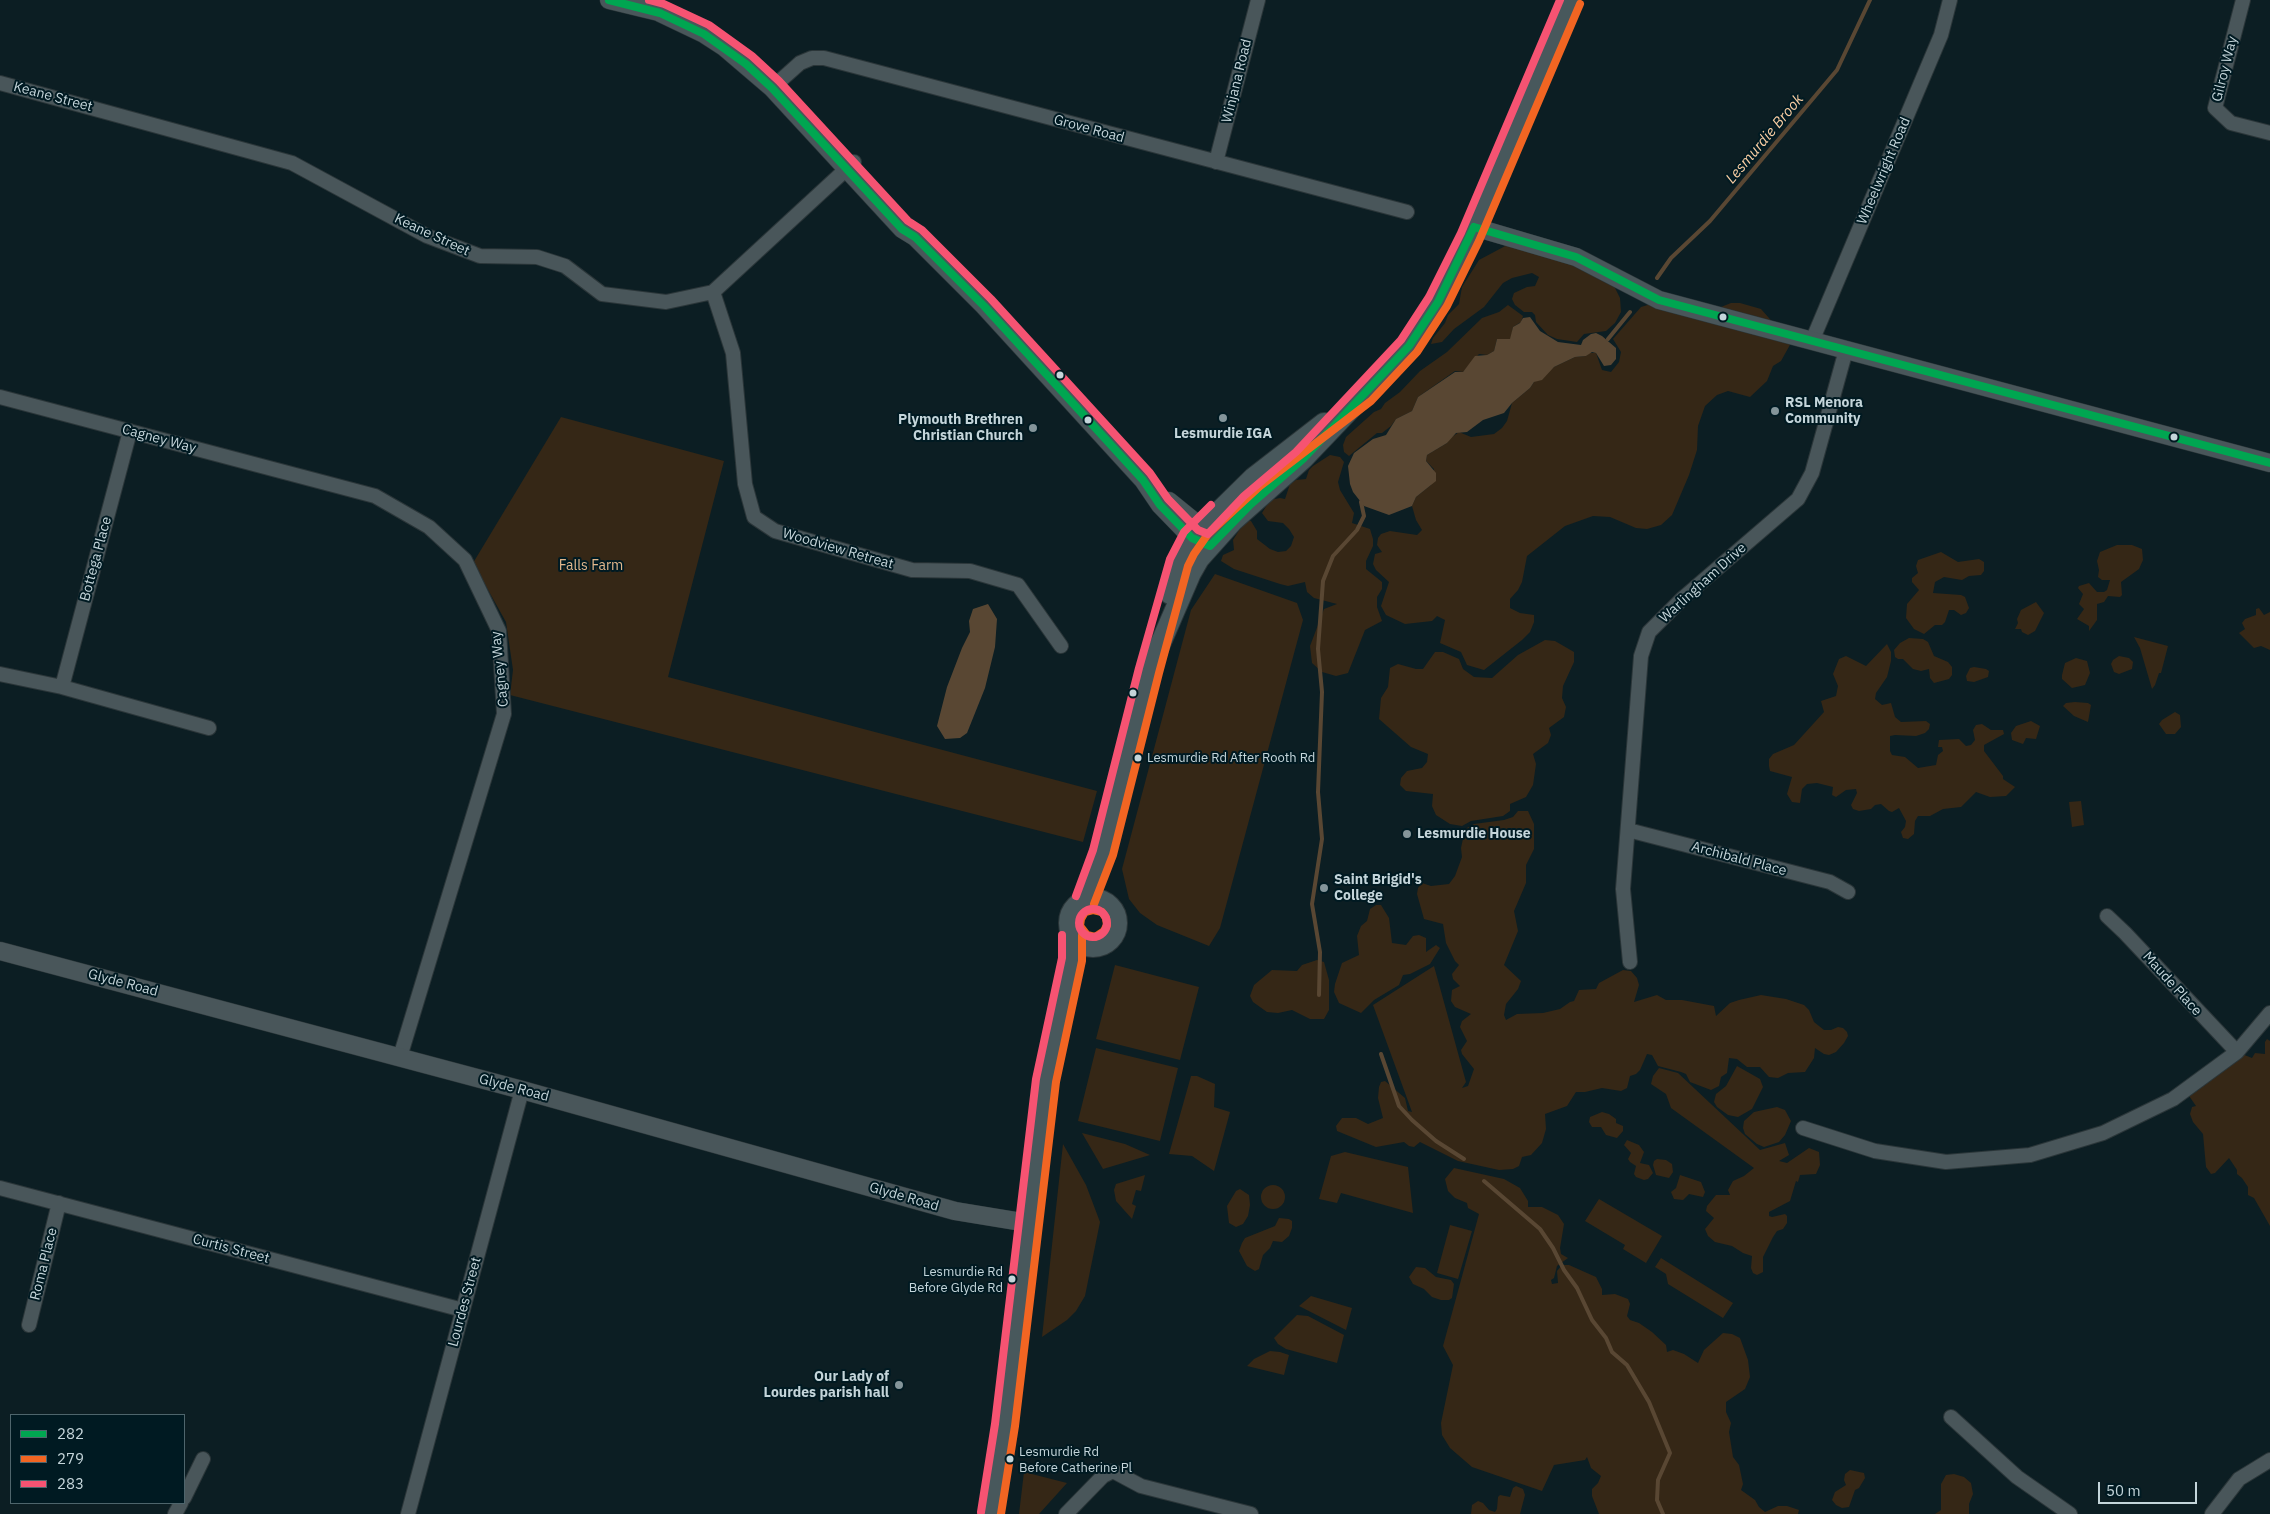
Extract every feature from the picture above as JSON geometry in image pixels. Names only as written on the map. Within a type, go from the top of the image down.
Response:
[{"type":"main road","points":[[1085,900],[1103,853],[1149,670],[1191,573],[1201,537],[1253,478],[1364,394],[1409,346],[1433,309],[1474,227],[1571,0]]},
{"type":"main road","points":[[1103,853],[1108,904]]},
{"type":"main road","points":[[991,1514],[1000,1459],[1046,1080],[1064,995],[1072,958],[1071,915],[1079,904],[1085,900],[1100,900],[1108,904],[1115,914],[1117,920],[1115,932],[1107,942],[1096,947],[1064,995]]},
{"type":"main road","points":[[1072,934],[1082,944],[1096,947]]},
{"type":"street","points":[[609,0],[688,18],[725,34],[746,50],[775,85],[849,165],[907,220],[915,237],[984,306],[1143,480],[1201,537]]},
{"type":"street","name":"Winjana Road","points":[[1216,162],[1258,0]]},
{"type":"street","name":"Wheelwright Road","points":[[1812,341],[1941,35],[1950,0]]},
{"type":"street","name":"Gilroy Way","points":[[2243,0],[2215,108],[2231,122],[2270,133]]},
{"type":"street","name":"Grove Road","points":[[775,85],[800,63],[812,58],[824,58],[1407,212]]},
{"type":"street","name":"Keane Street","points":[[0,83],[292,163],[427,236],[480,256],[537,257],[565,266],[602,294],[666,302],[713,292]]},
{"type":"street","points":[[713,292],[849,165]]},
{"type":"street","points":[[1474,227],[1576,256],[1659,300],[2270,463]]},
{"type":"street","name":"Woodview Retreat","points":[[713,292],[733,353],[745,484],[754,516],[775,531],[912,570],[970,571],[1018,584],[1061,646]]},
{"type":"street","name":"Warlingham Drive","points":[[1630,962],[1623,889],[1641,656],[1649,632],[1683,598],[1798,499],[1812,473],[1846,350]]},
{"type":"street","name":"Cagney Way","points":[[0,397],[375,496],[429,527],[464,560],[499,631],[504,714],[400,1057]]},
{"type":"street","name":"Bottega Place","points":[[62,687],[130,430]]},
{"type":"street","points":[[0,674],[62,687],[209,728]]},
{"type":"street","name":"Archibald Place","points":[[1628,830],[1830,882],[1848,892]]},
{"type":"street","name":"Maude Place","points":[[2107,916],[2237,1052]]},
{"type":"street","name":"Glyde Road","points":[[0,951],[522,1090],[955,1211],[1028,1223]]},
{"type":"street","points":[[1803,1128],[1875,1151],[1946,1162],[2030,1155],[2102,1133],[2172,1099],[2237,1052],[2270,1013]]},
{"type":"street","name":"Lourdes Street","points":[[408,1514],[522,1090]]},
{"type":"street","name":"Curtis Street","points":[[0,1188],[463,1310]]},
{"type":"street","name":"Roma Place","points":[[29,1325],[59,1203]]},
{"type":"street","points":[[1951,1417],[2017,1477],[2070,1514]]},
{"type":"street","points":[[185,1496],[203,1459]]},
{"type":"street","points":[[2212,1514],[2239,1479],[2270,1460]]},
{"type":"street","points":[[1066,1514],[1102,1476],[1113,1471],[1141,1486],[1251,1514]]},
{"type":"green space","points":[[1509,244],[1545,252],[1611,280],[1620,298],[1621,312],[1615,323],[1606,331],[1584,334],[1577,342],[1557,339],[1548,335],[1536,322],[1535,315],[1532,312],[1524,312],[1515,305],[1512,299],[1514,293],[1527,287],[1535,286],[1539,277],[1532,273],[1512,278],[1503,283],[1484,307],[1454,329],[1442,342],[1431,344],[1448,315],[1459,304],[1462,287],[1479,260]]},
{"type":"green space","points":[[1731,303],[1740,303],[1761,309],[1791,343],[1781,361],[1773,366],[1767,381],[1750,397],[1728,391],[1717,395],[1705,406],[1698,426],[1697,450],[1689,475],[1672,515],[1661,525],[1647,529],[1636,528],[1610,517],[1593,516],[1565,526],[1527,556],[1522,582],[1510,599],[1510,608],[1520,613],[1534,615],[1534,622],[1530,632],[1522,640],[1484,670],[1467,665],[1461,652],[1440,643],[1445,620],[1437,616],[1432,621],[1405,624],[1386,615],[1381,606],[1389,582],[1376,570],[1373,564],[1375,554],[1382,552],[1377,545],[1378,538],[1381,534],[1390,531],[1417,535],[1422,530],[1416,520],[1412,506],[1416,497],[1431,485],[1434,469],[1426,461],[1427,455],[1447,443],[1449,439],[1459,432],[1471,437],[1494,434],[1507,421],[1512,403],[1530,388],[1534,382],[1554,367],[1575,357],[1596,353],[1602,370],[1611,372],[1619,362],[1621,352],[1613,339],[1641,307],[1651,304],[1711,311]]},
{"type":"green space","points":[[1508,305],[1523,316],[1521,322],[1513,327],[1511,339],[1497,339],[1494,351],[1487,355],[1479,354],[1463,372],[1455,371],[1418,397],[1412,411],[1396,419],[1391,426],[1382,433],[1377,433],[1349,456],[1344,452],[1343,445],[1346,437],[1374,412],[1381,409],[1385,403],[1400,392],[1420,371],[1447,352],[1482,318],[1499,312]]},
{"type":"green space","name":"Falls Farm","points":[[561,417],[724,461],[668,677],[1097,791],[1083,842],[510,695],[513,670],[506,622],[473,563]]},
{"type":"green space","points":[[1330,455],[1340,457],[1344,462],[1338,482],[1340,490],[1354,513],[1352,523],[1370,529],[1373,546],[1366,561],[1366,569],[1382,582],[1382,589],[1377,597],[1377,607],[1382,621],[1365,630],[1348,673],[1336,676],[1322,672],[1312,663],[1310,646],[1324,609],[1337,604],[1314,598],[1307,592],[1305,582],[1288,586],[1280,584],[1234,569],[1221,561],[1223,555],[1234,550],[1233,540],[1245,521],[1251,521],[1257,531],[1257,539],[1270,549],[1278,552],[1286,551],[1291,546],[1294,537],[1289,529],[1283,523],[1268,521],[1262,513],[1270,500],[1285,499],[1290,484],[1296,480],[1306,479],[1309,470],[1313,466]]},
{"type":"green space","points":[[2117,545],[2132,545],[2142,549],[2143,560],[2139,569],[2121,582],[2122,595],[2120,597],[2108,596],[2104,602],[2097,604],[2097,620],[2089,631],[2089,626],[2077,619],[2084,609],[2079,604],[2083,594],[2078,588],[2089,583],[2097,592],[2107,590],[2110,580],[2102,580],[2098,577],[2097,561],[2100,552]]},
{"type":"green space","points":[[1941,552],[1958,562],[1979,559],[1984,562],[1984,571],[1981,575],[1969,576],[1962,580],[1944,577],[1935,582],[1933,593],[1961,595],[1965,597],[1969,608],[1966,613],[1961,615],[1954,610],[1949,610],[1942,625],[1935,625],[1924,634],[1914,629],[1906,618],[1907,604],[1919,590],[1912,582],[1912,578],[1918,573],[1916,566],[1918,560]]},
{"type":"green space","points":[[1215,574],[1297,603],[1303,620],[1220,928],[1209,946],[1157,925],[1140,913],[1129,899],[1122,869],[1191,610]]},
{"type":"green space","points":[[2036,602],[2044,613],[2035,631],[2028,635],[2022,632],[2021,629],[2015,629],[2021,610]]},
{"type":"green space","points":[[2259,608],[2264,615],[2270,612],[2270,650],[2261,646],[2254,648],[2239,633],[2245,629],[2242,623],[2245,619],[2256,615],[2256,609]]},
{"type":"green space","points":[[2134,637],[2168,646],[2161,673],[2159,673],[2152,689],[2140,648]]},
{"type":"green space","points":[[1909,638],[1923,639],[1928,642],[1934,656],[1948,662],[1952,667],[1952,675],[1949,679],[1934,683],[1930,678],[1929,669],[1921,671],[1913,669],[1903,659],[1895,657],[1894,650],[1900,643]]},
{"type":"green space","points":[[1545,640],[1555,641],[1574,652],[1574,662],[1563,686],[1562,698],[1566,707],[1564,717],[1549,728],[1551,735],[1548,743],[1533,754],[1536,764],[1533,785],[1526,797],[1510,804],[1510,811],[1503,816],[1471,821],[1462,826],[1450,824],[1436,815],[1432,806],[1433,794],[1406,791],[1400,785],[1401,778],[1407,771],[1422,768],[1427,762],[1428,754],[1411,747],[1379,719],[1381,698],[1388,687],[1390,668],[1398,664],[1423,669],[1435,652],[1443,652],[1459,659],[1463,669],[1474,677],[1492,678],[1518,655]]},
{"type":"green space","points":[[1887,644],[1891,652],[1891,661],[1887,677],[1876,693],[1875,699],[1882,705],[1891,703],[1895,717],[1901,722],[1926,721],[1930,724],[1929,729],[1925,733],[1916,736],[1890,736],[1890,751],[1892,755],[1905,757],[1918,768],[1936,765],[1938,755],[1943,751],[1942,747],[1938,747],[1939,740],[1959,739],[1966,746],[1971,745],[1975,740],[1973,730],[1976,725],[1982,724],[1991,730],[2003,730],[2004,734],[1984,745],[1984,751],[2003,776],[2003,779],[2015,787],[2006,796],[1990,797],[1976,792],[1961,807],[1943,809],[1930,816],[1918,816],[1915,821],[1914,834],[1908,839],[1903,838],[1901,832],[1905,827],[1906,821],[1899,808],[1892,812],[1881,804],[1875,805],[1871,809],[1859,811],[1853,809],[1851,805],[1857,793],[1856,789],[1846,790],[1836,797],[1832,795],[1833,787],[1817,783],[1807,784],[1802,789],[1800,803],[1792,802],[1787,794],[1792,777],[1770,771],[1769,766],[1769,759],[1773,754],[1794,745],[1824,712],[1821,701],[1836,696],[1838,686],[1833,674],[1839,659],[1846,656],[1866,666]]},
{"type":"green space","points":[[2119,656],[2129,658],[2133,662],[2132,669],[2119,674],[2114,672],[2111,664]]},
{"type":"green space","points":[[2076,658],[2087,661],[2090,673],[2085,685],[2072,688],[2062,679],[2062,675],[2065,663]]},
{"type":"green space","points":[[1974,667],[1989,671],[1988,677],[1974,682],[1967,681],[1966,676],[1970,668]]},
{"type":"green space","points":[[2075,702],[2091,705],[2088,722],[2074,716],[2063,706],[2066,703]]},
{"type":"green space","points":[[2175,712],[2180,715],[2181,727],[2175,734],[2166,734],[2159,724]]},
{"type":"green space","points":[[2031,721],[2040,726],[2036,739],[2026,738],[2023,744],[2012,740],[2011,733],[2016,726]]},
{"type":"green space","points":[[2081,801],[2084,825],[2072,827],[2069,802]]},
{"type":"green space","points":[[1518,811],[1528,811],[1534,824],[1534,849],[1526,865],[1526,883],[1514,911],[1518,931],[1504,965],[1521,981],[1518,989],[1506,1004],[1504,1015],[1506,1020],[1517,1014],[1543,1013],[1560,1009],[1574,1001],[1579,990],[1596,989],[1599,983],[1623,970],[1631,971],[1637,978],[1639,985],[1634,1002],[1657,995],[1666,1000],[1682,1000],[1714,1006],[1716,1016],[1730,1003],[1739,1000],[1761,995],[1786,999],[1804,1005],[1809,1010],[1814,1022],[1824,1030],[1838,1027],[1843,1028],[1848,1036],[1844,1043],[1836,1052],[1829,1055],[1815,1048],[1814,1058],[1805,1072],[1788,1073],[1778,1078],[1769,1077],[1760,1067],[1747,1067],[1737,1059],[1729,1058],[1727,1073],[1721,1077],[1719,1086],[1711,1090],[1690,1082],[1686,1074],[1658,1066],[1652,1055],[1647,1054],[1640,1070],[1630,1076],[1627,1088],[1621,1091],[1602,1088],[1576,1092],[1567,1106],[1545,1114],[1546,1129],[1542,1143],[1531,1155],[1522,1157],[1519,1166],[1513,1169],[1499,1170],[1458,1161],[1420,1142],[1414,1147],[1404,1142],[1376,1147],[1337,1131],[1336,1126],[1342,1118],[1356,1118],[1368,1124],[1383,1118],[1378,1098],[1381,1082],[1385,1081],[1405,1098],[1408,1111],[1412,1112],[1373,1005],[1434,966],[1466,1082],[1462,1088],[1468,1086],[1474,1069],[1462,1054],[1461,1050],[1467,1041],[1460,1027],[1462,1021],[1471,1014],[1455,1007],[1451,1001],[1452,990],[1460,986],[1453,979],[1452,974],[1459,965],[1446,943],[1443,924],[1424,919],[1417,894],[1418,888],[1422,883],[1431,886],[1449,884],[1455,876],[1462,857],[1461,848],[1465,829],[1474,824],[1513,817]]},
{"type":"green space","points":[[1376,905],[1381,905],[1389,918],[1392,943],[1406,945],[1413,936],[1419,935],[1426,938],[1426,952],[1436,945],[1440,948],[1430,964],[1410,974],[1403,975],[1399,985],[1374,1000],[1361,1013],[1339,1003],[1334,992],[1335,984],[1342,963],[1359,955],[1357,936],[1361,926],[1367,921],[1370,909]]},
{"type":"green space","points":[[1317,960],[1324,962],[1329,980],[1329,1010],[1324,1019],[1310,1019],[1292,1010],[1278,1013],[1267,1012],[1253,1002],[1250,996],[1254,985],[1272,970],[1297,971],[1302,965]]},
{"type":"green space","points":[[1115,965],[1199,987],[1180,1060],[1096,1039]]},
{"type":"green space","points":[[2267,1039],[2270,1041],[2270,1226],[2254,1198],[2248,1195],[2248,1187],[2237,1174],[2237,1170],[2229,1158],[2215,1173],[2211,1174],[2206,1167],[2203,1134],[2193,1122],[2190,1114],[2192,1107],[2196,1106],[2185,1090],[2237,1052],[2252,1058],[2255,1053],[2265,1054],[2265,1042]]},
{"type":"green space","points":[[1096,1048],[1178,1068],[1160,1141],[1078,1121]]},
{"type":"green space","points":[[1737,1066],[1760,1079],[1763,1087],[1752,1109],[1738,1117],[1728,1115],[1717,1107],[1714,1102],[1716,1094],[1726,1086]]},
{"type":"green space","points":[[1659,1068],[1678,1073],[1760,1150],[1785,1143],[1789,1155],[1779,1161],[1787,1163],[1809,1148],[1819,1152],[1820,1165],[1816,1174],[1800,1175],[1798,1182],[1796,1181],[1790,1201],[1769,1212],[1769,1216],[1772,1217],[1785,1214],[1787,1216],[1787,1223],[1773,1237],[1763,1257],[1763,1272],[1757,1275],[1753,1273],[1751,1268],[1752,1256],[1732,1246],[1715,1242],[1708,1236],[1705,1229],[1714,1218],[1706,1211],[1707,1206],[1716,1195],[1730,1195],[1728,1190],[1733,1181],[1744,1176],[1754,1168],[1671,1108],[1666,1094],[1651,1084],[1653,1076]]},
{"type":"green space","points":[[1191,1076],[1197,1076],[1215,1084],[1214,1107],[1230,1112],[1214,1171],[1192,1156],[1169,1154]]},
{"type":"green space","points":[[1777,1107],[1785,1110],[1791,1121],[1785,1135],[1779,1142],[1764,1147],[1757,1144],[1745,1134],[1743,1128],[1744,1121],[1754,1112]]},
{"type":"green space","points":[[1602,1112],[1609,1114],[1616,1119],[1616,1123],[1623,1126],[1623,1131],[1617,1138],[1606,1135],[1601,1127],[1592,1127],[1589,1122],[1590,1117]]},
{"type":"green space","points":[[1082,1133],[1125,1144],[1150,1155],[1103,1169]]},
{"type":"green space","points":[[1627,1140],[1639,1145],[1644,1152],[1640,1163],[1649,1165],[1653,1173],[1648,1179],[1644,1180],[1636,1177],[1634,1174],[1636,1166],[1628,1159],[1631,1153],[1624,1145]]},
{"type":"green space","points":[[1063,1144],[1086,1185],[1100,1222],[1085,1296],[1076,1311],[1067,1320],[1042,1337]]},
{"type":"green space","points":[[1345,1152],[1408,1167],[1413,1213],[1341,1193],[1337,1203],[1319,1199],[1331,1156]]},
{"type":"green space","points":[[1657,1159],[1666,1160],[1672,1164],[1673,1172],[1669,1178],[1656,1175],[1653,1165]]},
{"type":"green space","points":[[1454,1168],[1504,1179],[1520,1188],[1528,1201],[1528,1207],[1542,1207],[1558,1215],[1564,1224],[1560,1248],[1561,1254],[1568,1258],[1557,1266],[1554,1278],[1551,1280],[1552,1284],[1558,1283],[1557,1271],[1562,1265],[1569,1265],[1596,1277],[1602,1289],[1602,1295],[1615,1294],[1628,1299],[1630,1304],[1627,1316],[1630,1320],[1639,1323],[1652,1332],[1666,1345],[1667,1352],[1673,1350],[1684,1354],[1698,1363],[1704,1350],[1723,1333],[1732,1334],[1740,1338],[1748,1360],[1750,1377],[1745,1389],[1726,1402],[1726,1412],[1731,1423],[1729,1432],[1733,1457],[1739,1465],[1743,1484],[1741,1490],[1755,1500],[1765,1512],[1778,1506],[1787,1506],[1799,1510],[1798,1514],[1599,1514],[1592,1496],[1592,1489],[1598,1483],[1601,1476],[1591,1468],[1587,1457],[1585,1460],[1554,1465],[1542,1491],[1472,1467],[1450,1448],[1442,1435],[1441,1423],[1453,1365],[1443,1346],[1479,1214],[1468,1208],[1467,1203],[1455,1198],[1448,1191],[1445,1179]]},
{"type":"green space","points":[[1145,1175],[1141,1191],[1136,1190],[1132,1204],[1136,1206],[1132,1219],[1116,1201],[1114,1190],[1116,1184]]},
{"type":"green space","points":[[1680,1175],[1701,1182],[1705,1192],[1703,1197],[1689,1194],[1683,1200],[1674,1199],[1671,1192],[1676,1188]]},
{"type":"green space","points":[[1273,1185],[1278,1186],[1284,1192],[1284,1202],[1278,1208],[1273,1209],[1268,1208],[1262,1202],[1261,1197],[1262,1192],[1268,1186]]},
{"type":"green space","points":[[1240,1189],[1249,1195],[1250,1205],[1248,1216],[1243,1224],[1236,1227],[1229,1223],[1227,1206],[1236,1191]]},
{"type":"green space","points":[[1599,1199],[1662,1236],[1646,1263],[1623,1249],[1625,1245],[1585,1221]]},
{"type":"green space","points":[[1279,1218],[1292,1221],[1289,1236],[1282,1242],[1273,1241],[1270,1248],[1263,1255],[1259,1269],[1255,1271],[1247,1266],[1239,1251],[1242,1243],[1245,1238],[1275,1226]]},
{"type":"green space","points":[[1450,1225],[1472,1231],[1458,1279],[1437,1273]]},
{"type":"green space","points":[[1661,1258],[1733,1303],[1723,1318],[1668,1284],[1666,1274],[1655,1267]]},
{"type":"green space","points":[[1416,1267],[1425,1268],[1436,1277],[1451,1280],[1454,1284],[1452,1298],[1441,1300],[1432,1297],[1424,1289],[1413,1284],[1409,1277]]},
{"type":"green space","points":[[1311,1296],[1352,1308],[1346,1330],[1299,1306]]},
{"type":"green space","points":[[1297,1315],[1308,1316],[1344,1335],[1337,1363],[1286,1349],[1278,1344],[1274,1338]]},
{"type":"green space","points":[[1270,1351],[1289,1355],[1284,1375],[1247,1366],[1254,1359]]},
{"type":"green space","points":[[1850,1470],[1864,1473],[1865,1478],[1859,1488],[1855,1490],[1849,1507],[1842,1508],[1832,1500],[1835,1492],[1846,1485],[1844,1480],[1845,1474]]},
{"type":"green space","points":[[1024,1472],[1067,1483],[1039,1514],[1019,1514]]},
{"type":"green space","points":[[1954,1474],[1964,1477],[1971,1483],[1973,1494],[1969,1504],[1969,1514],[1935,1514],[1941,1510],[1941,1484],[1946,1475]]},
{"type":"green space","points":[[1516,1486],[1523,1489],[1525,1495],[1520,1514],[1471,1514],[1472,1505],[1478,1501],[1483,1503],[1489,1510],[1495,1512],[1498,1497],[1500,1495],[1510,1497],[1513,1488]]},
{"type":"shaded area","points":[[1530,317],[1540,331],[1558,342],[1581,345],[1583,340],[1596,333],[1616,348],[1616,359],[1611,365],[1604,366],[1596,353],[1592,352],[1586,356],[1575,357],[1554,367],[1542,380],[1534,382],[1504,413],[1483,420],[1467,432],[1456,433],[1447,443],[1427,455],[1426,461],[1436,473],[1436,481],[1416,497],[1412,506],[1389,515],[1364,506],[1353,492],[1350,484],[1348,466],[1354,453],[1373,439],[1386,435],[1396,419],[1412,411],[1418,397],[1455,372],[1463,372],[1475,356],[1487,355],[1494,351],[1497,339],[1510,339],[1513,327],[1520,323],[1523,318]]},
{"type":"shaded area","points":[[988,604],[997,619],[995,647],[985,688],[967,733],[960,738],[945,739],[937,726],[947,687],[970,632],[969,621],[973,609]]},
{"type":"waterway","name":"Lesmurdie Brook","points":[[1657,278],[1671,258],[1710,221],[1837,70],[1870,0]]},
{"type":"waterway","name":"Lesmurdie Brook","points":[[1608,339],[1630,312]]},
{"type":"waterway","points":[[1319,995],[1320,952],[1312,904],[1322,839],[1318,792],[1322,692],[1318,649],[1323,581],[1333,556],[1357,530],[1364,516],[1361,502]]},
{"type":"waterway","points":[[1381,1054],[1399,1106],[1436,1141],[1464,1159]]},
{"type":"waterway","points":[[1484,1181],[1540,1229],[1577,1288],[1592,1320],[1606,1338],[1612,1352],[1627,1365],[1649,1402],[1670,1453],[1658,1480],[1657,1500],[1663,1514]]},
{"type":"transit line","name":"282","points":[[609,0],[660,13],[704,34],[746,64],[772,88],[902,229],[915,237],[984,306],[1143,480],[1160,505],[1192,538],[1210,546],[1251,504],[1303,459],[1409,346],[1438,302],[1474,227]]},
{"type":"transit line","name":"283","points":[[649,0],[664,4],[709,25],[752,56],[779,81],[908,221],[922,230],[991,299],[1150,473],[1168,499],[1198,530],[1208,534],[1244,496],[1296,452],[1401,340],[1429,297],[1461,233],[1560,0]]},
{"type":"transit line","name":"279","points":[[1094,904],[1113,855],[1159,673],[1188,566],[1194,554],[1208,534],[1260,486],[1371,401],[1417,352],[1447,306],[1479,241],[1580,4]]},
{"type":"transit line","name":"282","points":[[1474,227],[1576,257],[1659,300],[2270,463]]},
{"type":"transit line","name":"283","points":[[1076,896],[1093,850],[1139,668],[1170,559],[1184,532],[1211,505]]},
{"type":"transit line","name":"283","points":[[1093,909],[1103,913],[1107,923],[1103,933],[1093,937],[1083,933],[1079,923],[1083,913],[1093,909]]},
{"type":"transit line","name":"279","points":[[1093,910],[1102,912],[1106,918],[1107,925],[1104,931],[1095,937],[1087,935],[1080,926],[1085,912],[1093,910]]},
{"type":"transit line","name":"283","points":[[981,1512],[995,1424],[1036,1079],[1062,958],[1062,935]]},
{"type":"transit line","name":"279","points":[[1001,1514],[1015,1426],[1056,1082],[1082,961],[1082,935]]},
{"type":"place","name":"RSL Menora Community","points":[[1775,411]]},
{"type":"place","name":"Lesmurdie IGA","points":[[1223,418]]},
{"type":"place","name":"Plymouth Brethren Christian Church","points":[[1033,428]]},
{"type":"place","name":"Lesmurdie Rd After Rooth Rd","points":[[1138,758]]},
{"type":"place","name":"Lesmurdie House","points":[[1407,834]]},
{"type":"place","name":"Saint Brigid's College","points":[[1324,888]]},
{"type":"place","name":"Lesmurdie Rd Before Glyde Rd","points":[[1012,1279]]},
{"type":"place","name":"Our Lady of Lourdes parish hall","points":[[899,1385]]},
{"type":"place","name":"Lesmurdie Rd Before Catherine Pl","points":[[1010,1459]]}]
